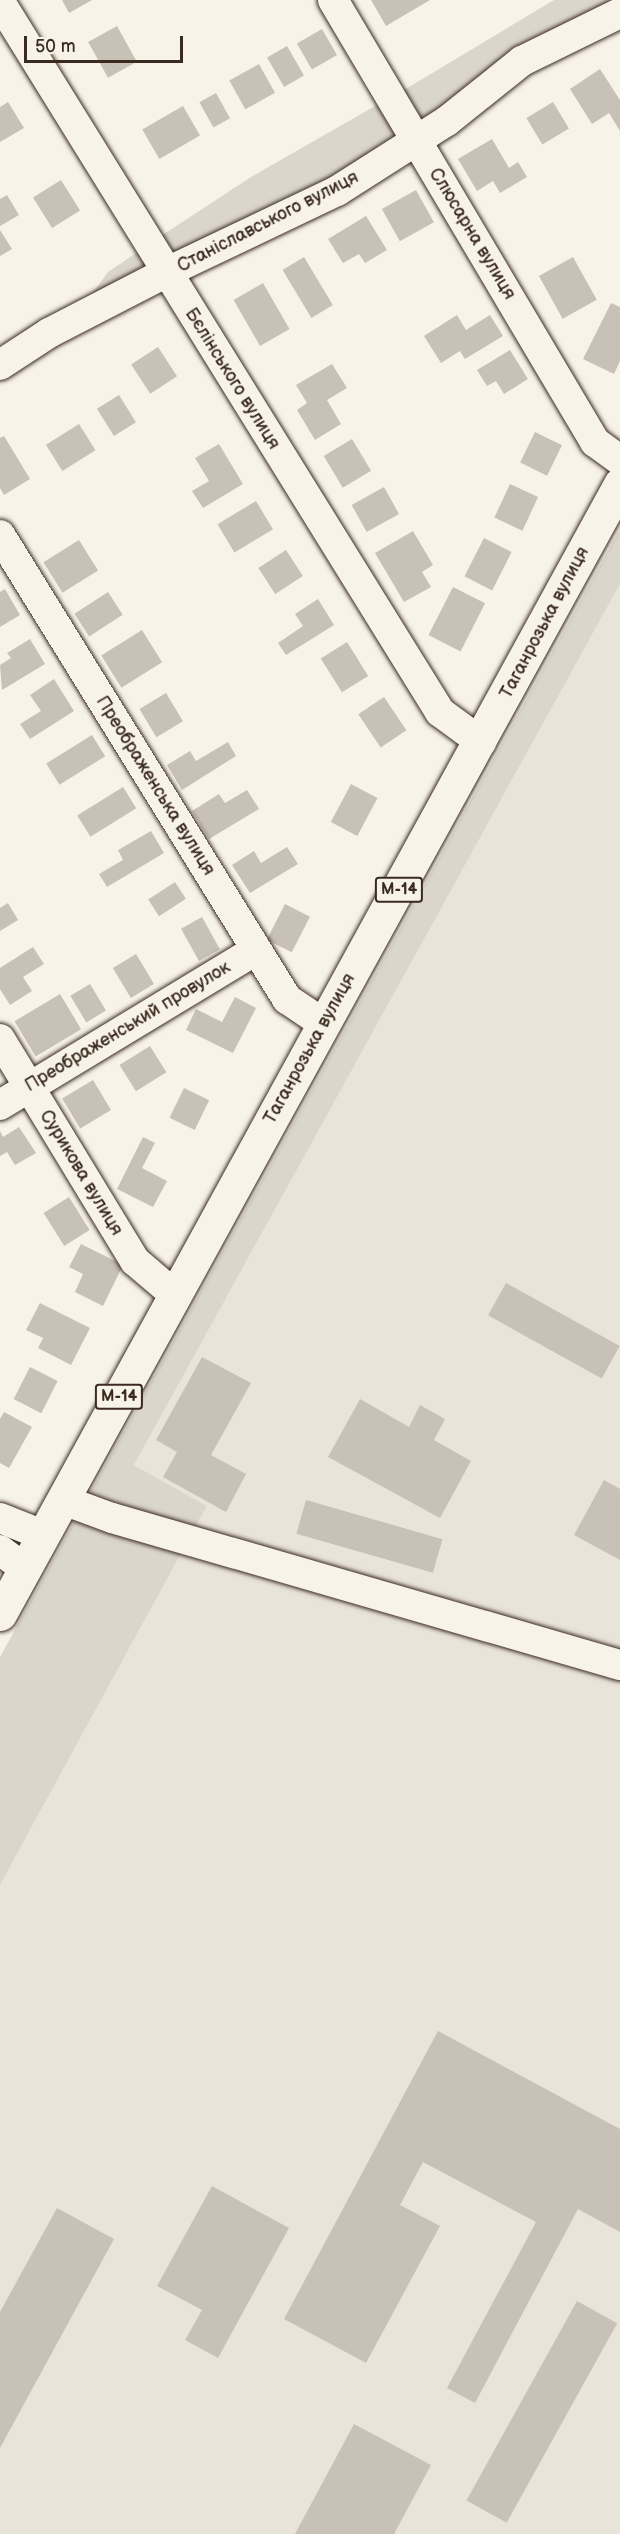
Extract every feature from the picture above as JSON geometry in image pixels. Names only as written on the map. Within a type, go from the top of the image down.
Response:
[{"type":"highway","name":"Таганрозька вулиця","points":[[0,1614],[12,1560],[44,1535],[481,742],[620,484]]},
{"type":"street","name":"Слюсарна вулиця","points":[[333,0],[595,441],[620,460]]},
{"type":"street","name":"Бєлінського вулиця","points":[[0,2],[165,273],[440,712],[481,742]]},
{"type":"street","name":"Станіславського вулиця","points":[[0,365],[49,333],[165,273],[337,191],[447,121],[522,61],[620,13]]},
{"type":"street","name":"Преображенська вулиця","points":[[0,535],[287,999],[324,1024]]},
{"type":"street","name":"Преображенський провулок","points":[[0,1105],[256,950]]},
{"type":"street","name":"Сурикова вулиця","points":[[0,1039],[135,1262],[175,1295]]},
{"type":"street","points":[[63,1500],[112,1518],[620,1665]]},
{"type":"street","points":[[0,1518],[44,1535]]},
{"type":"shaded area","points":[[554,0],[620,0],[420,128],[399,93]]},
{"type":"shaded area","points":[[382,102],[403,137],[173,270],[155,240],[251,177]]},
{"type":"shaded area","points":[[139,251],[157,280],[60,338],[108,272]]},
{"type":"shaded area","points":[[620,529],[620,584],[134,1465],[207,1506],[0,1885],[0,1657]]},
{"type":"shaded area","points":[[620,584],[620,2534],[0,2534],[0,1885],[207,1506],[134,1465]]},
{"type":"building","points":[[62,0],[92,0],[69,13]]},
{"type":"building","points":[[371,0],[430,0],[386,26]]},
{"type":"building","points":[[117,26],[137,62],[108,78],[88,42]]},
{"type":"building","points":[[322,29],[337,55],[312,69],[297,44]]},
{"type":"building","points":[[287,46],[304,75],[284,87],[267,58]]},
{"type":"building","points":[[259,64],[275,93],[245,109],[229,80]]},
{"type":"building","points":[[600,69],[620,100],[620,131],[609,113],[592,124],[570,89]]},
{"type":"building","points":[[216,93],[230,118],[213,128],[199,102]]},
{"type":"building","points":[[8,102],[24,128],[0,142],[0,107]]},
{"type":"building","points":[[553,102],[569,129],[542,145],[526,118]]},
{"type":"building","points":[[183,106],[200,135],[159,159],[142,130]]},
{"type":"building","points":[[492,139],[509,168],[518,162],[527,177],[500,193],[493,181],[477,191],[458,159]]},
{"type":"building","points":[[61,180],[80,211],[52,228],[33,197]]},
{"type":"building","points":[[416,190],[434,222],[400,241],[382,209]]},
{"type":"building","points":[[7,195],[19,215],[0,226],[0,199]]},
{"type":"building","points":[[366,216],[387,250],[365,263],[359,254],[343,263],[328,239]]},
{"type":"building","points":[[0,230],[12,249],[0,256]]},
{"type":"building","points":[[304,257],[333,305],[311,318],[283,270]]},
{"type":"building","points":[[573,257],[597,300],[563,319],[539,276]]},
{"type":"building","points":[[263,283],[290,329],[260,346],[234,300]]},
{"type":"building","points":[[611,303],[620,307],[620,361],[614,374],[583,359]]},
{"type":"building","points":[[457,315],[466,330],[490,315],[503,336],[465,359],[460,351],[441,363],[424,336]]},
{"type":"building","points":[[158,347],[177,376],[150,394],[131,364]]},
{"type":"building","points":[[510,350],[528,379],[504,394],[496,381],[487,386],[477,370]]},
{"type":"building","points":[[332,364],[347,388],[327,400],[341,424],[315,440],[297,410],[307,403],[296,385]]},
{"type":"building","points":[[119,395],[136,422],[114,436],[97,409]]},
{"type":"building","points":[[79,424],[95,450],[62,471],[46,445]]},
{"type":"building","points":[[535,432],[562,445],[547,476],[520,463]]},
{"type":"building","points":[[4,436],[30,479],[4,495],[0,488],[0,438]]},
{"type":"building","points":[[352,439],[371,471],[343,488],[324,456]]},
{"type":"building","points":[[219,444],[243,484],[203,508],[192,491],[209,481],[195,458]]},
{"type":"building","points":[[510,484],[538,497],[522,531],[494,518]]},
{"type":"building","points":[[384,487],[399,514],[367,532],[352,505]]},
{"type":"building","points":[[256,501],[273,529],[234,552],[217,524]]},
{"type":"building","points":[[413,531],[433,565],[422,572],[431,587],[404,602],[375,553]]},
{"type":"building","points":[[484,538],[512,552],[492,590],[464,576]]},
{"type":"building","points":[[79,540],[98,571],[62,593],[43,562]]},
{"type":"building","points":[[286,550],[303,576],[275,594],[258,568]]},
{"type":"building","points":[[453,587],[485,603],[461,651],[428,635]]},
{"type":"building","points":[[5,589],[20,615],[0,627],[0,592]]},
{"type":"building","points":[[108,592],[123,615],[89,636],[74,614]]},
{"type":"building","points":[[318,599],[334,625],[286,655],[278,643],[303,626],[295,614]]},
{"type":"building","points":[[142,630],[162,662],[121,688],[101,655]]},
{"type":"building","points":[[30,639],[45,664],[2,690],[0,665],[11,658],[7,653]]},
{"type":"building","points":[[347,642],[368,676],[342,692],[321,658]]},
{"type":"building","points":[[54,679],[74,711],[30,739],[20,724],[41,711],[30,695]]},
{"type":"building","points":[[166,693],[183,721],[156,737],[139,709]]},
{"type":"building","points":[[384,697],[406,730],[381,747],[358,714]]},
{"type":"building","points":[[92,735],[105,756],[59,785],[46,764]]},
{"type":"building","points":[[228,742],[236,756],[182,790],[167,765],[190,751],[196,761]]},
{"type":"building","points":[[351,784],[377,798],[357,836],[331,822]]},
{"type":"building","points":[[123,787],[136,808],[90,837],[77,816]]},
{"type":"building","points":[[247,790],[259,809],[209,839],[192,811],[219,794],[225,803]]},
{"type":"building","points":[[151,831],[164,853],[107,887],[99,874],[123,860],[118,850]]},
{"type":"building","points":[[287,847],[298,864],[250,893],[232,865],[254,851],[261,863]]},
{"type":"building","points":[[175,882],[186,899],[159,916],[148,899]]},
{"type":"building","points":[[8,903],[18,920],[0,931],[0,908]]},
{"type":"building","points":[[285,904],[310,917],[292,952],[267,940]]},
{"type":"building","points":[[202,917],[220,949],[199,961],[181,929]]},
{"type":"building","points":[[33,947],[44,964],[23,977],[32,991],[10,1005],[0,989],[0,968]]},
{"type":"building","points":[[136,954],[154,984],[131,998],[113,968]]},
{"type":"building","points":[[90,984],[106,1011],[86,1022],[70,996]]},
{"type":"building","points":[[60,994],[81,1029],[36,1056],[15,1021]]},
{"type":"building","points":[[235,997],[256,1008],[233,1053],[186,1030],[196,1009],[222,1022]]},
{"type":"building","points":[[150,1046],[166,1072],[136,1091],[119,1065]]},
{"type":"building","points":[[93,1080],[111,1110],[80,1129],[62,1099]]},
{"type":"building","points":[[184,1088],[209,1100],[195,1130],[170,1118]]},
{"type":"building","points":[[19,1127],[36,1153],[15,1165],[7,1152],[0,1156],[0,1131],[3,1137]]},
{"type":"building","points":[[143,1137],[155,1143],[142,1168],[167,1181],[153,1207],[117,1189]]},
{"type":"building","points":[[69,1197],[90,1230],[64,1246],[44,1213]]},
{"type":"building","points":[[81,1244],[123,1265],[103,1306],[75,1292],[83,1274],[69,1267]]},
{"type":"building","points":[[506,1283],[620,1346],[602,1378],[488,1315]]},
{"type":"building","points":[[40,1303],[90,1328],[71,1365],[38,1348],[43,1338],[26,1330]]},
{"type":"building","points":[[202,1357],[251,1383],[211,1455],[246,1474],[226,1512],[163,1477],[177,1452],[156,1440]]},
{"type":"building","points":[[30,1367],[58,1381],[41,1413],[14,1399]]},
{"type":"building","points":[[360,1399],[409,1427],[420,1405],[445,1419],[434,1440],[471,1461],[440,1518],[328,1457]]},
{"type":"building","points":[[4,1412],[32,1427],[9,1468],[0,1463],[0,1419]]},
{"type":"building","points":[[604,1480],[620,1489],[620,1560],[574,1535]]},
{"type":"building","points":[[306,1500],[442,1539],[433,1573],[296,1534]]},
{"type":"building","points":[[438,2031],[620,2129],[620,2232],[578,2209],[475,2403],[447,2388],[536,2222],[423,2162],[400,2205],[440,2226],[366,2363],[284,2319]]},
{"type":"building","points":[[212,2186],[289,2228],[218,2358],[185,2340],[202,2310],[157,2286]]},
{"type":"building","points":[[57,2208],[114,2239],[0,2448],[0,2312]]},
{"type":"building","points":[[577,2301],[617,2323],[507,2523],[466,2500]]},
{"type":"building","points":[[354,2424],[431,2465],[394,2534],[295,2534]]}]
